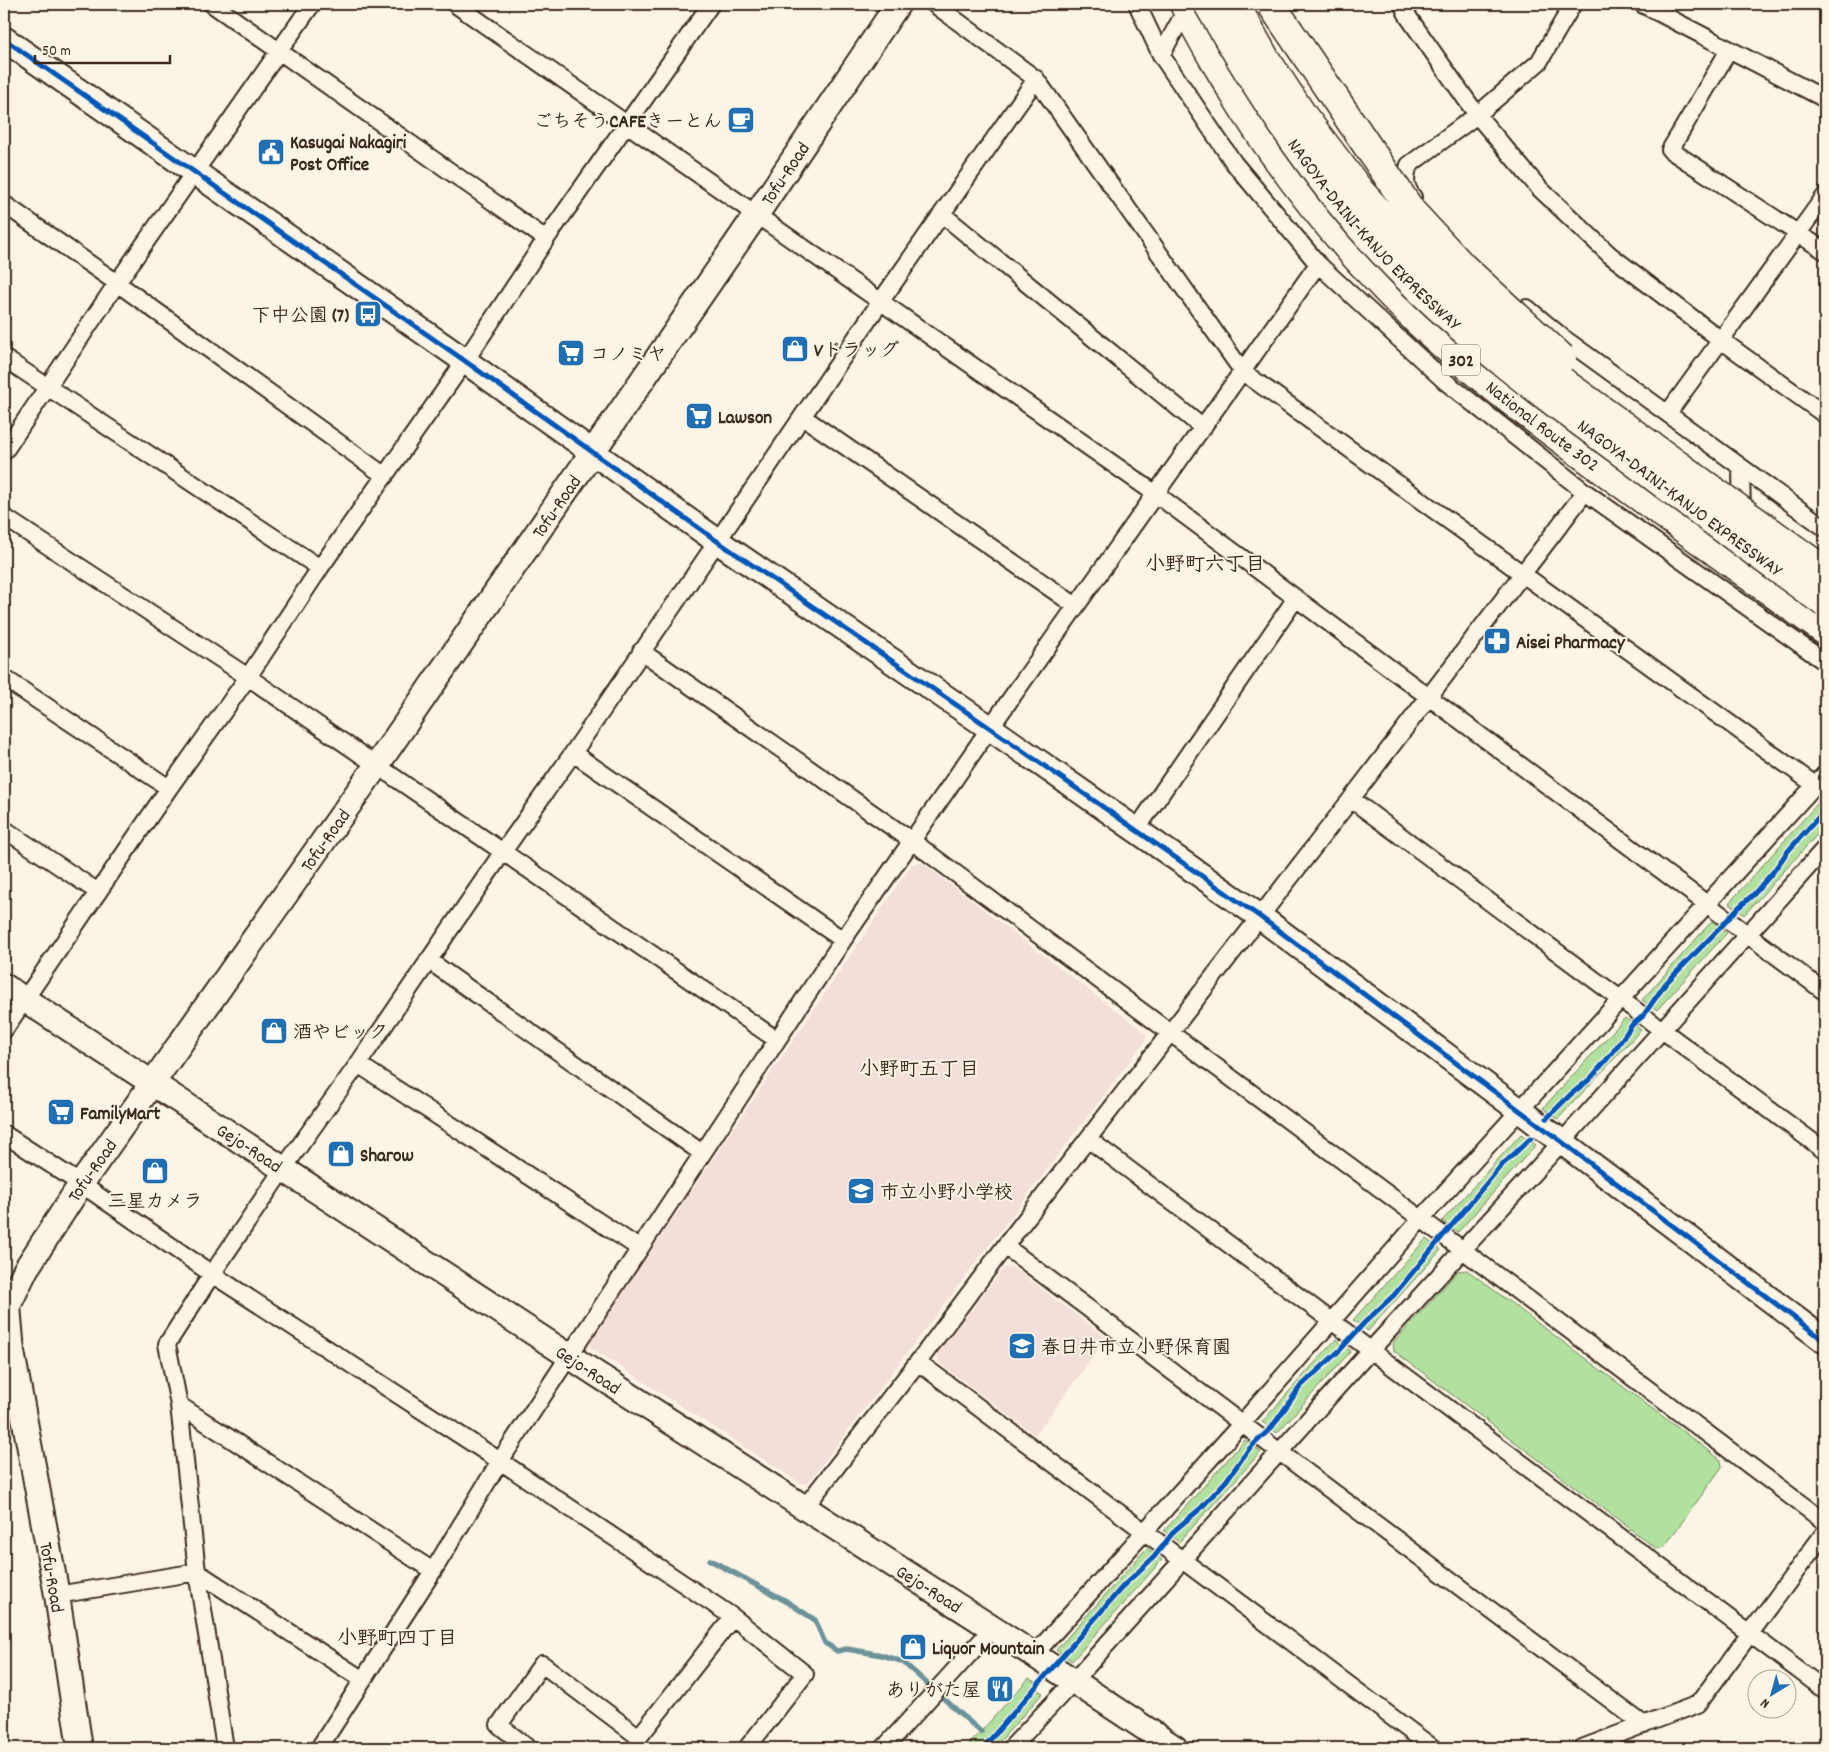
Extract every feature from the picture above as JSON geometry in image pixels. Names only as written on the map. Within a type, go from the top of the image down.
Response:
[{"type":"highway","name":"NAGOYA-DAINI-KANJO EXPRESSWAY","points":[[1235,4],[1266,58],[1304,117],[1360,191],[1420,258],[1480,316],[1567,385],[1816,564]]},
{"type":"highway","points":[[1271,4],[1412,212],[1463,267],[1577,372],[1816,564]]},
{"type":"highway","name":"NAGOYA-DAINI-KANJO EXPRESSWAY","points":[[1193,6],[1244,67],[1288,134],[1341,204],[1398,269],[1466,333],[1554,403],[1825,603]]},
{"type":"highway","name":"National Route 302","points":[[1193,6],[1245,112],[1282,166],[1326,221],[1406,310],[1465,363],[1526,413],[1825,631]]},
{"type":"street","points":[[212,4],[546,239]]},
{"type":"street","points":[[4,452],[117,283],[312,4]]},
{"type":"street","points":[[455,4],[1156,494],[1825,992]]},
{"type":"street","name":"Tofu-Road","points":[[80,1748],[57,1595],[12,1352],[8,1306],[26,1269],[81,1184],[376,766],[756,215],[898,4]]},
{"type":"street","points":[[934,4],[1036,79],[1243,372],[1522,574],[1820,780],[1421,1219],[1243,1422],[1034,1655]]},
{"type":"street","points":[[1137,4],[1161,55],[1234,162],[1318,264],[1446,382],[1585,492],[1825,662]]},
{"type":"street","points":[[1402,4],[1409,18],[1477,115],[1539,188],[1610,255],[1721,340],[1825,415]]},
{"type":"street","points":[[1573,4],[1539,62],[1477,115],[1409,165],[1405,178],[1410,193],[1447,236],[1493,281],[1562,337],[1825,528]]},
{"type":"street","points":[[1642,4],[1825,99]]},
{"type":"street","points":[[4,1030],[169,788],[248,677],[320,568],[465,361],[546,239],[628,126],[705,6]]},
{"type":"street","points":[[1161,55],[1193,6]]},
{"type":"street","points":[[4,39],[465,361],[717,541],[990,728],[1259,916],[1825,1341]]},
{"type":"street","points":[[1729,50],[1670,150],[1825,251]]},
{"type":"street","points":[[225,1748],[197,1572],[179,1406],[168,1344],[212,1274],[283,1169],[358,1064],[881,301],[1036,79]]},
{"type":"street","points":[[1668,413],[1825,196]]},
{"type":"street","points":[[4,204],[385,476]]},
{"type":"street","points":[[942,214],[1203,428]]},
{"type":"street","points":[[319,1748],[433,1571],[568,1355],[843,940],[990,728],[1318,264]]},
{"type":"street","points":[[4,358],[320,568]]},
{"type":"street","points":[[803,417],[1076,606]]},
{"type":"street","points":[[1741,467],[1745,572]]},
{"type":"street","points":[[804,1507],[918,1362],[1005,1246],[1585,492]]},
{"type":"street","points":[[4,517],[248,677],[777,1040]]},
{"type":"street","points":[[1136,830],[1296,598]]},
{"type":"street","points":[[641,651],[912,841],[1463,1250],[1825,1522]]},
{"type":"street","points":[[4,678],[169,788]]},
{"type":"street","points":[[573,752],[843,940]]},
{"type":"street","points":[[1351,798],[1825,1151]]},
{"type":"street","points":[[4,829],[98,892]]},
{"type":"street","points":[[1011,1748],[1562,1142],[1825,848]]},
{"type":"street","points":[[428,960],[702,1153]]},
{"type":"street","name":"Gejo-Road","points":[[4,986],[568,1355],[1175,1748]]},
{"type":"street","points":[[358,1064],[640,1248]]},
{"type":"street","points":[[4,1134],[81,1184],[212,1274],[500,1461],[734,1617],[805,1674],[747,1748]]},
{"type":"street","points":[[1088,1139],[1825,1690]]},
{"type":"street","points":[[1005,1246],[1243,1422],[1644,1726]]},
{"type":"street","points":[[918,1362],[1432,1748]]},
{"type":"street","points":[[179,1406],[433,1571]]},
{"type":"street","points":[[1582,1748],[1698,1704],[1751,1635],[1825,1532]]},
{"type":"street","points":[[57,1595],[197,1572],[363,1680]]},
{"type":"street","points":[[517,1745],[499,1725],[542,1664],[639,1737],[734,1617]]},
{"type":"street","points":[[884,1748],[992,1629]]},
{"type":"shaded area","name":"市立小野小学校","points":[[922,863],[1147,1034],[1146,1040],[807,1484],[800,1483],[590,1347],[590,1342],[912,864]]},
{"type":"shaded area","name":"春日井市立小野保育園","points":[[1012,1267],[1107,1338],[1035,1435],[939,1363],[937,1354],[1004,1268]]},
{"type":"green space","points":[[1825,795],[1825,826],[1744,915],[1729,903]]},
{"type":"green space","points":[[1712,921],[1727,933],[1657,1010],[1642,1000]]},
{"type":"green space","points":[[1625,1018],[1641,1030],[1558,1119],[1543,1108]]},
{"type":"green space","points":[[1521,1134],[1536,1145],[1458,1232],[1442,1221]]},
{"type":"green space","points":[[1426,1239],[1441,1250],[1368,1331],[1353,1320]]},
{"type":"green space","points":[[1467,1270],[1721,1460],[1722,1467],[1664,1547],[1657,1549],[1394,1351],[1393,1343],[1458,1271]]},
{"type":"green space","points":[[1336,1339],[1351,1351],[1277,1433],[1262,1422]]},
{"type":"green space","points":[[1245,1440],[1261,1452],[1179,1542],[1164,1531]]},
{"type":"green space","points":[[1147,1548],[1162,1560],[1072,1661],[1056,1650]]},
{"type":"green space","points":[[1029,1678],[1036,1683],[1037,1690],[1043,1693],[994,1748],[966,1748]]},
{"type":"waterway","points":[[710,1560],[786,1601],[815,1620],[825,1643],[837,1651],[847,1649],[882,1655],[903,1662],[981,1732]]},
{"type":"cycle path","points":[[4,39],[465,361],[717,541],[990,728],[1259,916],[1825,1341]]},
{"type":"cycle path","points":[[1547,1118],[1570,1095],[1590,1079],[1613,1052],[1632,1025],[1643,1016],[1666,983],[1739,907],[1754,894],[1788,851],[1825,810]]},
{"type":"cycle path","points":[[983,1748],[1124,1585],[1154,1557],[1175,1530],[1201,1508],[1226,1481],[1249,1449],[1272,1427],[1300,1387],[1340,1350],[1364,1323],[1394,1295],[1500,1167],[1531,1138]]},
{"type":"place","name":"ごちそうCAFEきーとん","points":[[741,120]]},
{"type":"place","name":"Kasugai Nakagiri Post Office","points":[[271,152]]},
{"type":"place","name":"下中公園 (7)","points":[[368,314]]},
{"type":"place","name":"Vドラッグ","points":[[795,349]]},
{"type":"place","name":"コノミヤ","points":[[571,353]]},
{"type":"place","name":"Lawson","points":[[699,416]]},
{"type":"place","name":"Aisei Pharmacy","points":[[1497,641]]},
{"type":"place","name":"酒やビック","points":[[274,1031]]},
{"type":"place","name":"FamilyMart","points":[[61,1112]]},
{"type":"place","name":"Sharow","points":[[341,1154]]},
{"type":"place","name":"三星カメラ","points":[[155,1171]]},
{"type":"place","name":"市立小野小学校","points":[[861,1191]]},
{"type":"place","name":"春日井市立小野保育園","points":[[1022,1346]]},
{"type":"place","name":"Liquor Mountain","points":[[913,1647]]},
{"type":"place","name":"ありがた屋","points":[[1000,1689]]},
{"type":"district","name":"小野町六丁目","points":[[1205,563]]},
{"type":"district","name":"小野町五丁目","points":[[919,1068]]},
{"type":"district","name":"小野町四丁目","points":[[397,1637]]}]
